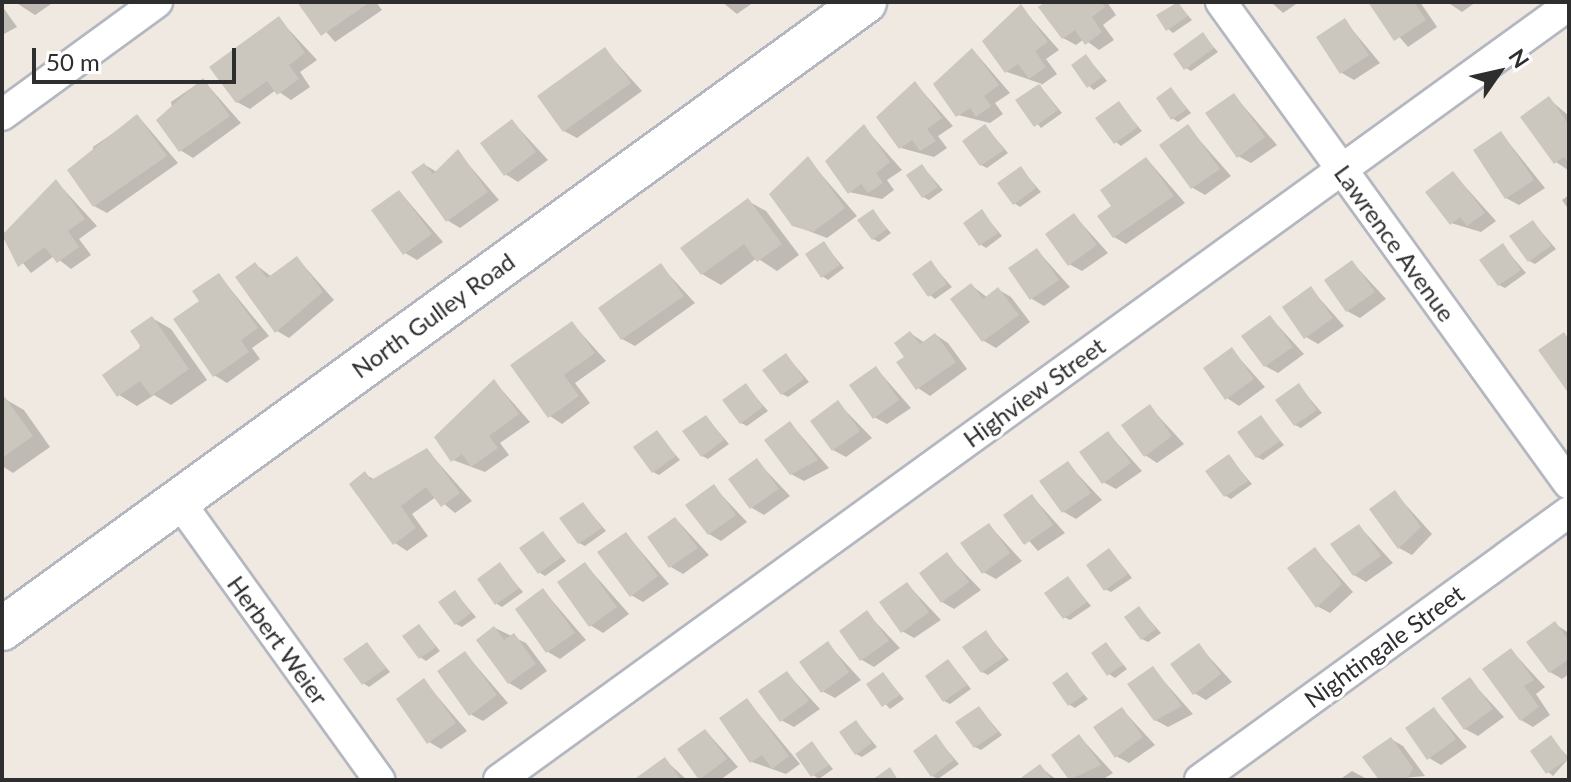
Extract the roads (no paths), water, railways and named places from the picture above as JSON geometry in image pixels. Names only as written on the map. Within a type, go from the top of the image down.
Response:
[{"type":"street","points":[[2,115],[157,2]]},
{"type":"street","name":"North Gulley Road","points":[[2,629],[865,2]]},
{"type":"street","name":"Lawrence Avenue","points":[[1221,2],[1569,484]]},
{"type":"street","name":"Highview Street","points":[[499,780],[1569,5]]},
{"type":"street","name":"Herbert Weier","points":[[178,500],[379,780]]},
{"type":"street","name":"Nightingale Street","points":[[1200,780],[1569,512]]}]
